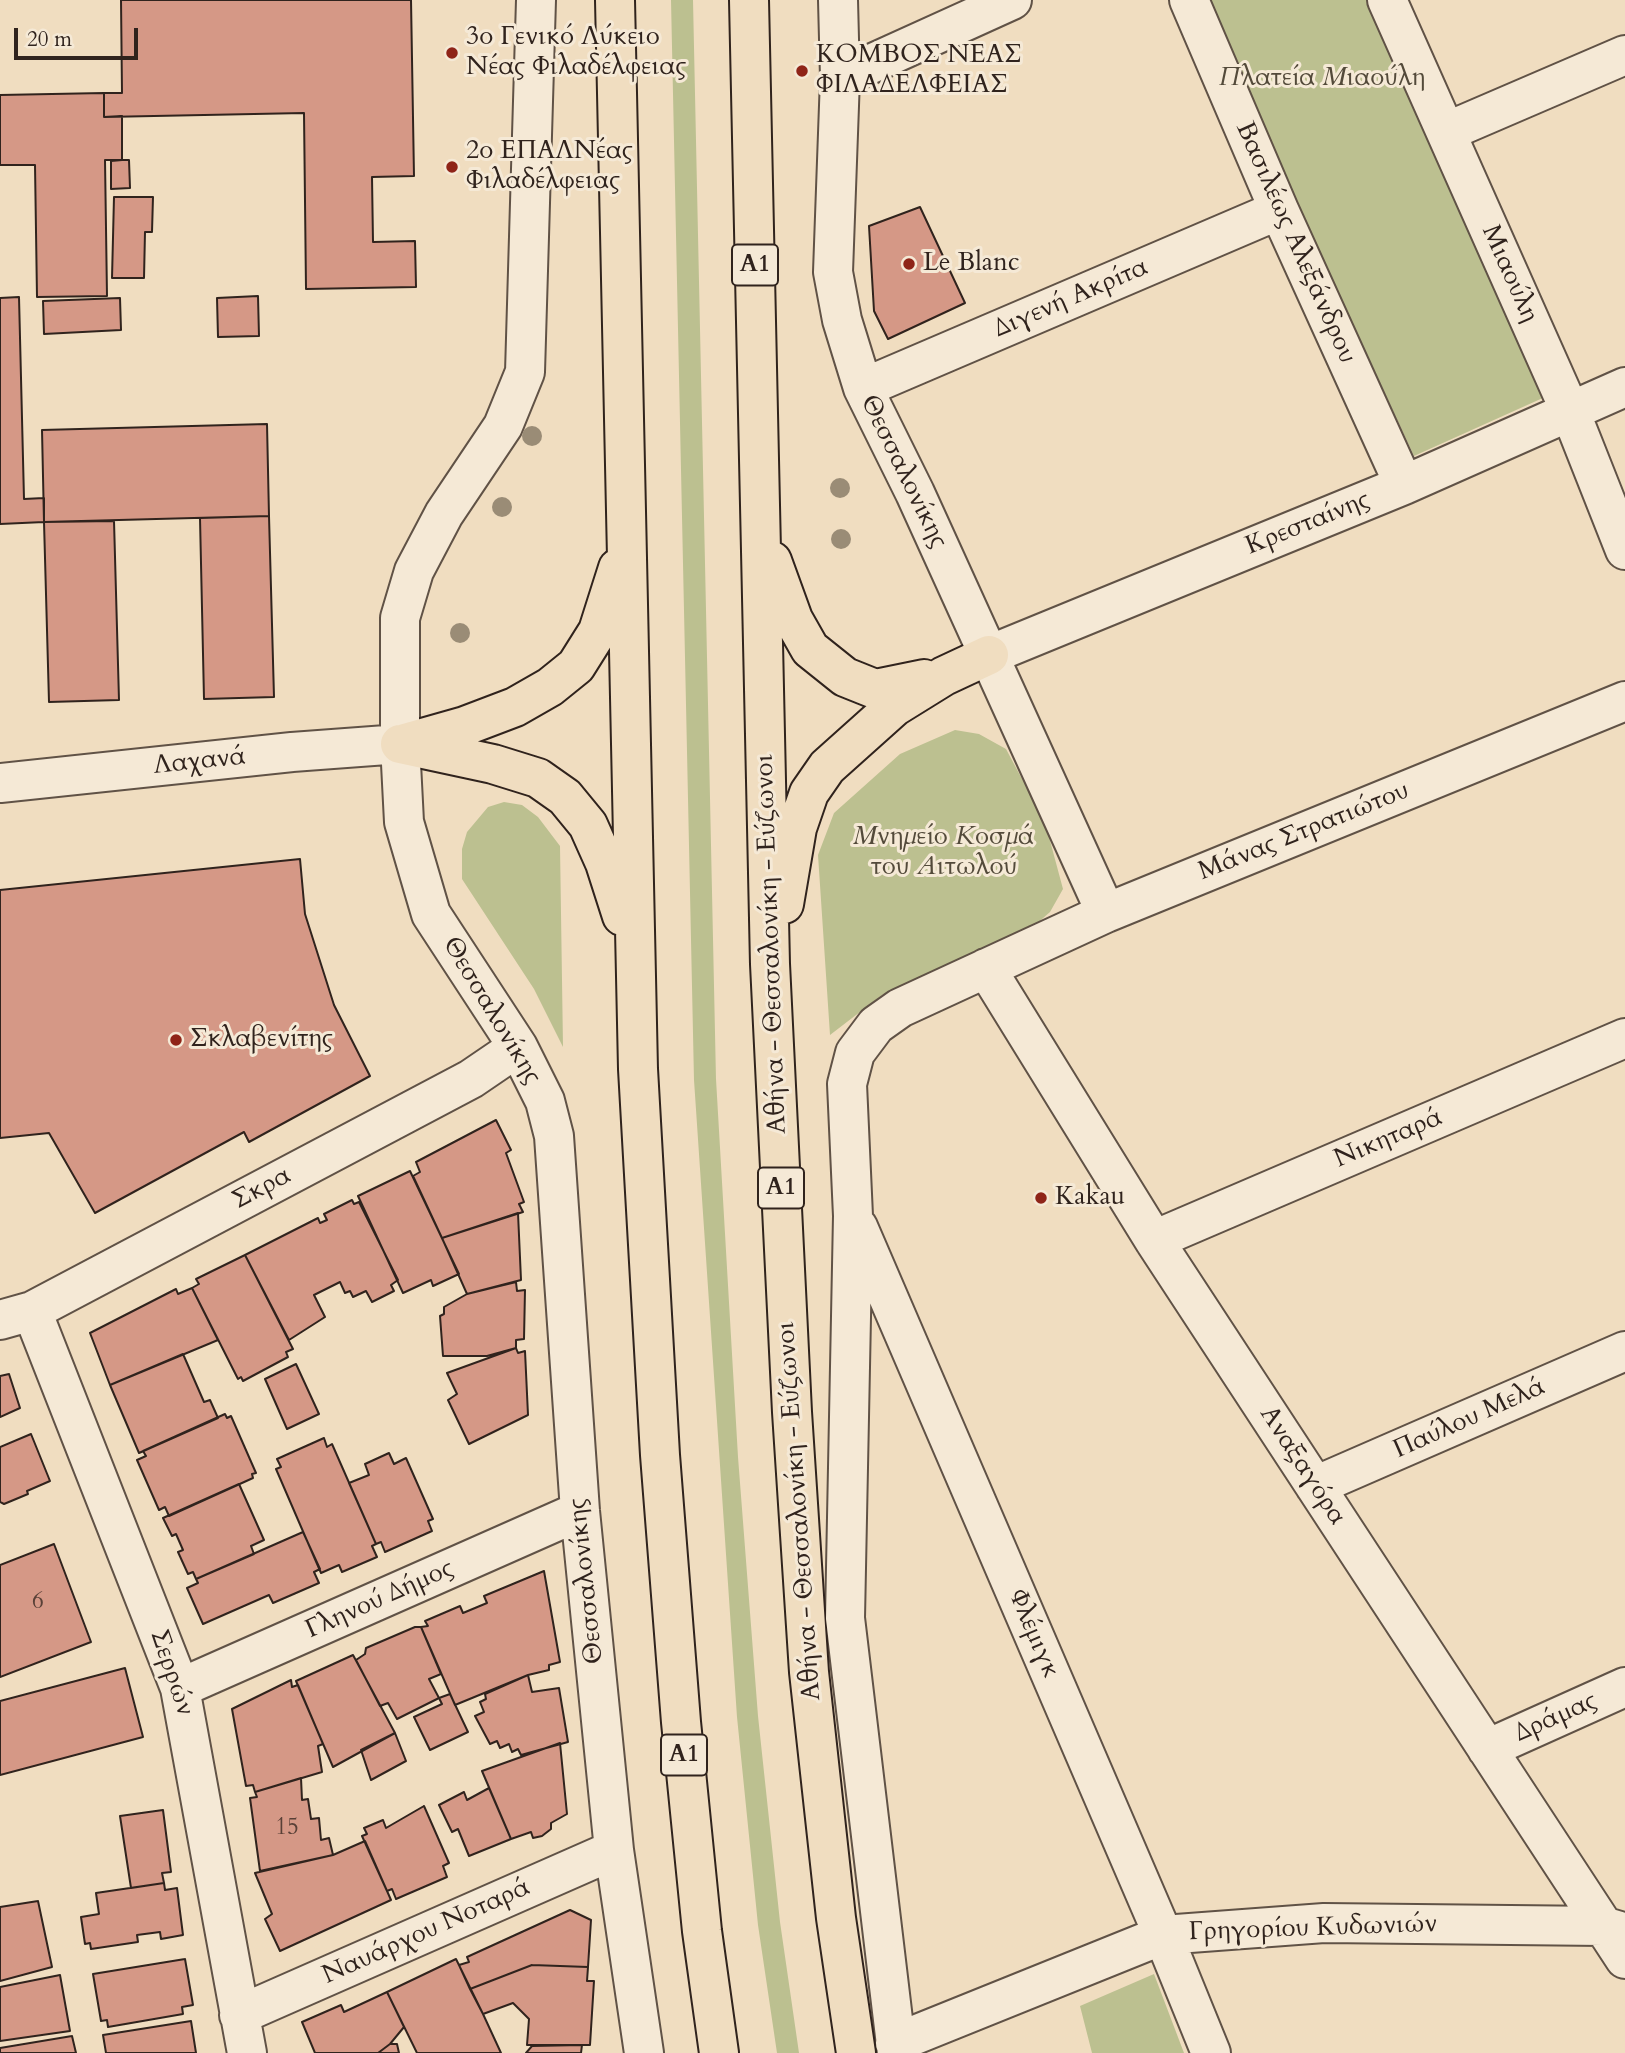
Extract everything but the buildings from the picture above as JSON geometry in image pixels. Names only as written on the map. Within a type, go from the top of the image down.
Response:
[{"type":"highway","name":"Α1","points":[[615,0],[638,1069],[660,1455],[681,1722],[702,1931],[719,2053]]},
{"type":"highway","name":"Αθήνα - Θεσσαλονίκη - Εύζωνοι","points":[[749,0],[770,964],[799,1543],[808,1659],[835,1905],[856,2053]]},
{"type":"highway","points":[[400,744],[465,726],[515,707],[550,687],[576,666],[598,631],[618,567],[626,523]]},
{"type":"highway","points":[[761,530],[793,619],[810,649],[845,677],[875,688],[944,676]]},
{"type":"highway","points":[[770,964],[793,867],[797,828],[809,793],[827,767],[855,739],[894,707],[944,676],[989,655]]},
{"type":"highway","points":[[400,744],[538,778],[565,797],[588,825],[605,863],[636,959]]},
{"type":"street","name":"Θεσσαλονίκης","points":[[536,0],[525,372],[503,426],[444,514],[414,571],[400,618],[400,744],[404,822],[431,914],[518,1047],[545,1101],[554,1136],[580,1511],[614,1850],[644,2053]]},
{"type":"street","name":"Θεσσαλονίκης","points":[[838,0],[840,78],[833,272],[842,320],[863,388],[989,655],[1106,913]]},
{"type":"street","points":[[840,78],[1012,0]]},
{"type":"street","name":"Βασιλέως Αλεξάνδρου","points":[[1189,0],[1279,210],[1404,485]]},
{"type":"street","name":"Μιαούλη","points":[[1387,0],[1570,411],[1625,550]]},
{"type":"street","points":[[1446,132],[1625,55]]},
{"type":"street","name":"Διγενή Ακρίτα","points":[[863,388],[1279,210]]},
{"type":"street","name":"Κρεσταίνης","points":[[989,655],[1404,485],[1625,387]]},
{"type":"street","name":"Μάνας Στρατιώτου","points":[[986,968],[1106,913],[1625,701]]},
{"type":"street","name":"Λαχανά","points":[[0,783],[292,752],[400,744]]},
{"type":"street","points":[[896,2048],[845,1618],[853,1216],[847,1084],[855,1053],[876,1025],[900,1008],[986,968]]},
{"type":"street","name":"Αναξαγόρα","points":[[986,968],[1154,1240],[1487,1749],[1614,1930],[1625,1959]]},
{"type":"street","name":"Νικηταρά","points":[[1154,1240],[1625,1038]]},
{"type":"street","name":"Σκρα","points":[[16,1315],[471,1079],[518,1047]]},
{"type":"street","name":"Φλέμιγκ","points":[[853,1216],[1163,1934],[1211,2053]]},
{"type":"street","name":"Σερρών","points":[[16,1315],[180,1688],[247,2053]]},
{"type":"street","name":"Παύλου Μελά","points":[[1315,1486],[1625,1351]]},
{"type":"street","name":"Γληνού Δήμος","points":[[180,1688],[580,1511]]},
{"type":"street","name":"Δράμας","points":[[1487,1749],[1625,1687]]},
{"type":"street","name":"Ναυάρχου Νοταρά","points":[[239,2015],[614,1850]]},
{"type":"street","name":"Γρηγορίου Κυδωνιών","points":[[896,2048],[1163,1934],[1324,1923],[1614,1930]]},
{"type":"green space","points":[[671,0],[693,0],[716,1079],[738,1457],[758,1716],[780,1922],[799,2053],[777,2053],[758,1925],[737,1717],[694,1080]]},
{"type":"green space","name":"Πλατεία Μιαούλη","points":[[1201,0],[1370,0],[1545,397],[1414,456]]},
{"type":"green space","name":"Μνημείο Κοσμά του Αιτωλού","points":[[955,730],[979,734],[1006,749],[1045,822],[1063,889],[1050,912],[1034,926],[882,995],[830,1035],[818,855],[834,813],[900,754]]},
{"type":"green space","points":[[504,802],[522,805],[538,817],[560,846],[563,1047],[534,989],[462,879],[462,849],[467,832],[488,807]]},
{"type":"green space","points":[[1154,1974],[1184,2053],[1092,2053],[1080,2006]]},
{"type":"place","name":"3ο Γενικό Λύκειο Νέας Φιλαδέλφειας","points":[[452,53]]},
{"type":"place","name":"ΚΟΜΒΟΣ ΝΕΑΣ ΦΙΛΑΔΕΛΦΕΙΑΣ","points":[[802,71]]},
{"type":"place","name":"2ο ΕΠΑΛΝέας Φιλαδέλφειας","points":[[452,167]]},
{"type":"place","name":"Le Blanc","points":[[909,264]]},
{"type":"place","name":"Σκλαβενίτης","points":[[176,1040]]},
{"type":"place","name":"Kakau","points":[[1041,1198]]}]
